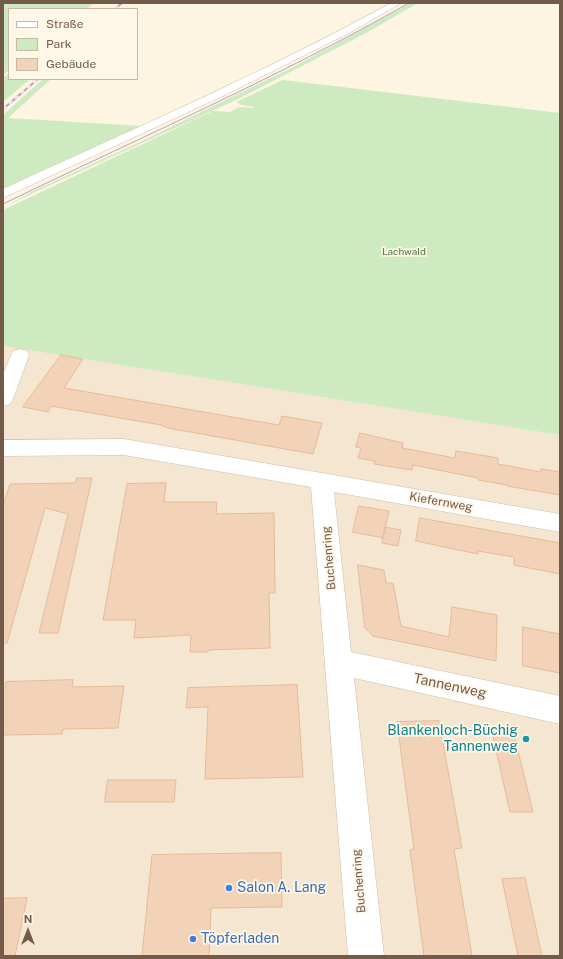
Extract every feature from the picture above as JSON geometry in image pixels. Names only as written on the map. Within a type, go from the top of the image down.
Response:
[{"type":"street","points":[[3,194],[228,89],[348,30],[397,3]]},
{"type":"street","points":[[3,399],[20,355]]},
{"type":"street","points":[[3,448],[124,447],[322,481]]},
{"type":"street","name":"Kiefernweg","points":[[322,481],[560,523]]},
{"type":"street","name":"Buchenring","points":[[322,481],[340,662],[366,956]]},
{"type":"street","name":"Tannenweg","points":[[340,662],[560,710]]},
{"type":"shaded area","points":[[3,346],[560,435],[560,956],[3,956]]},
{"type":"green space","points":[[3,3],[94,3],[88,8],[8,8],[8,71],[3,75]]},
{"type":"green space","points":[[390,3],[394,3],[283,61],[3,192],[3,115],[42,80],[50,80],[8,118],[141,126],[280,61]]},
{"type":"green space","points":[[411,3],[418,3],[366,33],[238,99],[3,208],[31,192],[142,141],[297,65]]},
{"type":"green space","points":[[8,74],[8,80],[29,80],[3,102],[3,78]]},
{"type":"green space","name":"Lachwald","points":[[283,80],[560,113],[560,435],[3,346],[3,210],[213,111],[230,112],[239,107],[253,108],[255,107],[241,105],[236,102]]},
{"type":"building","points":[[61,355],[83,359],[64,388],[279,425],[282,416],[322,423],[313,454],[51,406],[48,412],[23,407]]},
{"type":"building","points":[[360,433],[403,443],[402,448],[455,458],[456,451],[498,458],[498,464],[541,472],[541,469],[560,472],[560,495],[507,486],[478,480],[478,478],[413,465],[412,470],[374,464],[375,461],[358,458],[361,448],[356,447]]},
{"type":"building","points":[[77,478],[92,478],[58,633],[39,633],[68,514],[45,508],[7,643],[3,643],[3,506],[10,484],[75,483]]},
{"type":"building","points":[[166,483],[164,502],[217,502],[216,514],[274,513],[275,593],[269,593],[270,648],[190,652],[191,635],[134,638],[136,620],[103,620],[127,484]]},
{"type":"building","points":[[359,506],[389,511],[383,538],[353,532]]},
{"type":"building","points":[[420,518],[560,543],[560,574],[514,565],[514,557],[478,551],[478,554],[416,541]]},
{"type":"building","points":[[385,527],[401,530],[398,546],[382,543]]},
{"type":"building","points":[[358,565],[384,570],[386,583],[393,583],[401,626],[449,637],[452,607],[497,615],[496,661],[373,636],[365,628]]},
{"type":"building","points":[[523,627],[560,634],[560,673],[523,666]]},
{"type":"building","points":[[73,680],[72,687],[124,686],[118,728],[63,729],[62,734],[3,735],[3,688],[5,688],[6,682]]},
{"type":"building","points":[[297,685],[303,777],[205,779],[208,707],[186,708],[188,688]]},
{"type":"building","points":[[439,721],[462,848],[454,849],[472,956],[424,956],[410,850],[414,849],[397,722]]},
{"type":"building","points":[[513,731],[533,812],[510,812],[492,732]]},
{"type":"building","points":[[108,780],[176,780],[174,802],[105,802]]},
{"type":"building","points":[[281,853],[282,907],[211,908],[209,956],[142,956],[152,855]]},
{"type":"building","points":[[525,878],[542,956],[518,956],[502,879]]},
{"type":"building","points":[[27,898],[15,956],[3,956],[3,899]]},
{"type":"tram line","points":[[3,204],[208,107],[309,57],[409,3]]},
{"type":"railway","points":[[116,8],[122,3]]},
{"type":"railway","points":[[3,109],[37,80]]},
{"type":"place","name":"Blankenloch-Büchig Tannenweg","points":[[526,739]]},
{"type":"place","name":"Salon A. Lang","points":[[229,888]]},
{"type":"place","name":"Töpferladen","points":[[193,939]]}]
